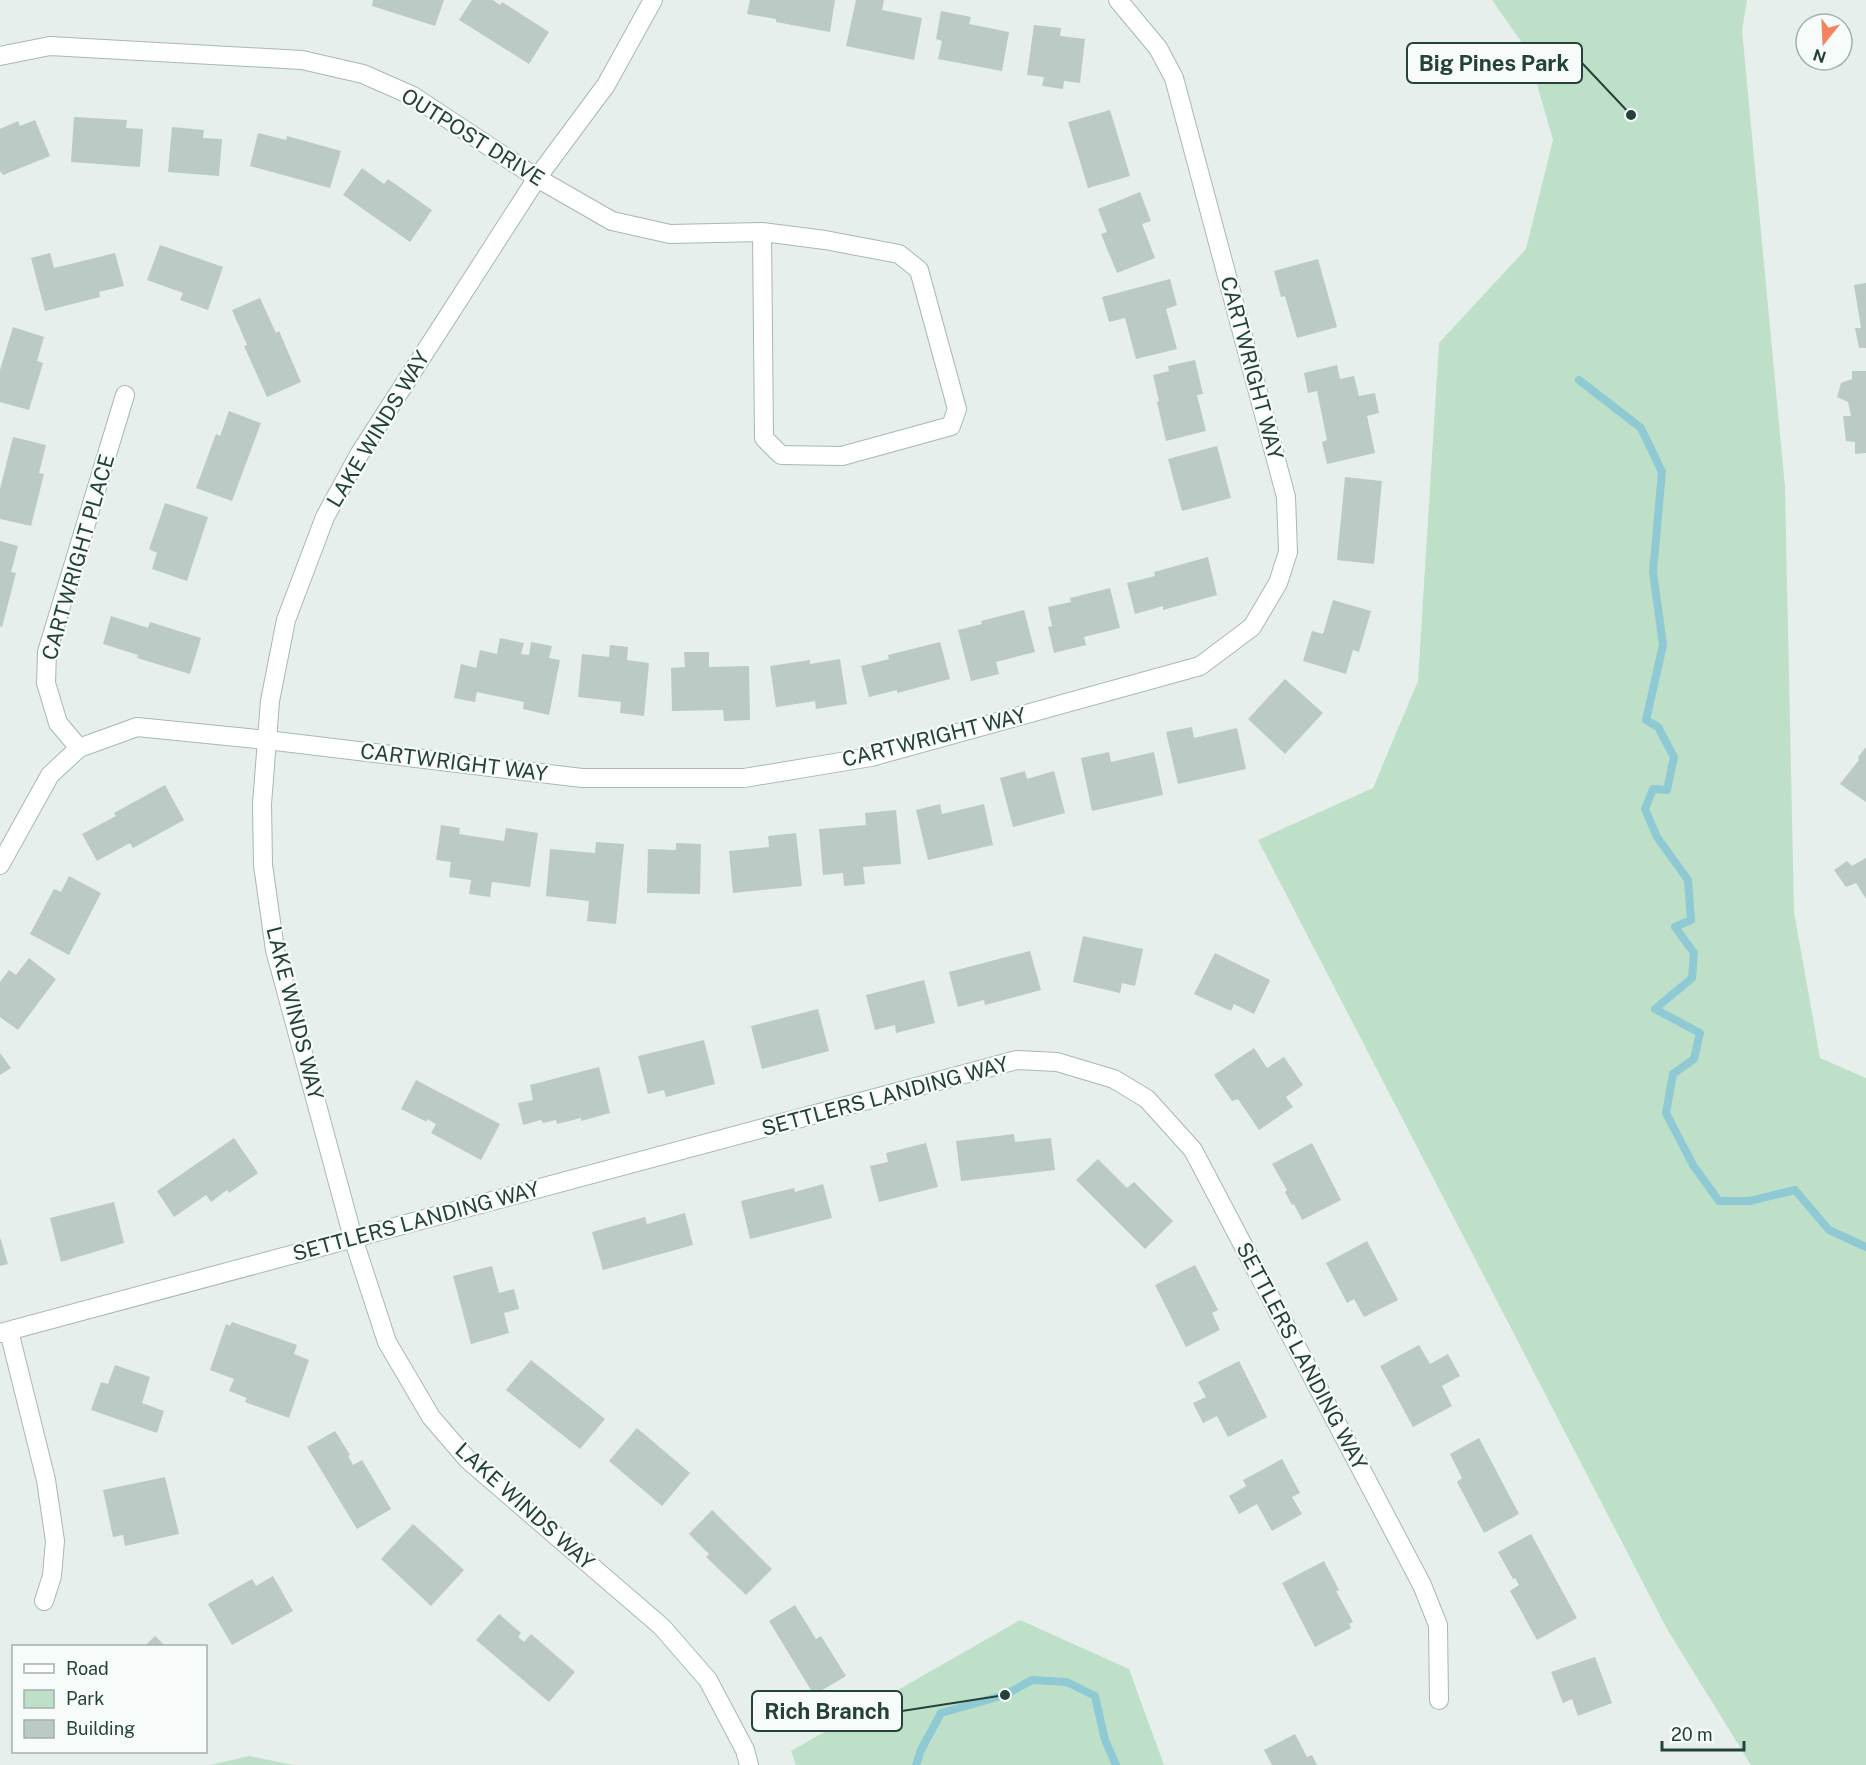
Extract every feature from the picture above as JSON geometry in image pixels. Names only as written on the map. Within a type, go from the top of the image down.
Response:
[{"type":"street","name":"LAKE WINDS WAY","points":[[653,0],[606,85],[537,178],[360,453],[325,517],[286,620],[270,701],[262,804],[263,866],[275,950],[353,1238],[387,1342],[431,1416],[468,1460],[662,1627],[708,1680],[745,1750],[748,1765]]},
{"type":"street","name":"CARTWRIGHT WAY","points":[[0,865],[50,775],[79,748],[137,727],[267,740],[582,778],[744,778],[871,757],[1200,666],[1252,627],[1278,584],[1288,552],[1286,497],[1174,78],[1158,48],[1118,0]]},
{"type":"street","name":"OUTPOST DRIVE","points":[[0,56],[50,46],[302,60],[363,74],[413,96],[537,178],[612,221],[670,234],[762,232],[825,240],[899,254],[919,270],[957,409],[951,426],[842,456],[781,455],[764,438],[762,232]]},
{"type":"street","name":"CARTWRIGHT PLACE","points":[[79,748],[58,723],[46,683],[47,652],[125,395]]},
{"type":"street","name":"SETTLERS LANDING WAY","points":[[4,1332],[1017,1060],[1057,1062],[1114,1079],[1147,1099],[1193,1150],[1417,1575],[1438,1625],[1439,1700]]},
{"type":"street","points":[[4,1332],[46,1480],[55,1541],[52,1576],[44,1601]]},
{"type":"green space","points":[[1492,0],[1747,0],[1742,30],[1785,487],[1794,912],[1820,1058],[1866,1078],[1866,1765],[1751,1765],[1667,1629],[1258,840],[1373,788],[1418,681],[1439,343],[1526,249],[1553,140],[1527,50]]},
{"type":"green space","points":[[1020,1620],[1129,1669],[1164,1765],[796,1765],[791,1751]]},
{"type":"green space","points":[[249,1756],[294,1765],[210,1765]]},
{"type":"building","points":[[373,0],[444,0],[435,26],[372,6]]},
{"type":"building","points":[[472,0],[493,0],[500,5],[502,2],[549,32],[529,64],[459,20]]},
{"type":"building","points":[[750,0],[835,0],[830,32],[747,14]]},
{"type":"building","points":[[856,0],[884,0],[882,10],[922,18],[914,60],[846,46]]},
{"type":"building","points":[[941,11],[971,17],[969,24],[1009,32],[1002,71],[938,59],[942,41],[936,39]]},
{"type":"building","points":[[1034,25],[1061,28],[1060,36],[1085,39],[1080,83],[1064,81],[1063,89],[1042,86],[1044,77],[1027,75]]},
{"type":"building","points":[[1110,110],[1130,176],[1088,188],[1068,122]]},
{"type":"building","points":[[74,117],[127,120],[126,128],[143,129],[140,167],[71,162]]},
{"type":"building","points":[[35,120],[50,156],[3,175],[0,171],[0,129],[18,121],[20,126]]},
{"type":"building","points":[[172,127],[204,130],[203,138],[222,139],[219,176],[168,172]]},
{"type":"building","points":[[258,133],[286,140],[287,136],[341,151],[330,188],[250,166]]},
{"type":"building","points":[[362,168],[384,184],[388,179],[432,210],[410,242],[343,195]]},
{"type":"building","points":[[1140,192],[1151,221],[1142,224],[1155,258],[1117,273],[1101,234],[1107,232],[1098,209]]},
{"type":"building","points":[[160,245],[223,267],[208,310],[180,300],[183,293],[147,280]]},
{"type":"building","points":[[50,253],[54,268],[115,253],[124,286],[99,292],[100,297],[45,311],[31,258]]},
{"type":"building","points":[[1318,259],[1337,327],[1297,338],[1285,296],[1281,297],[1274,271]]},
{"type":"building","points":[[1170,279],[1177,305],[1166,309],[1177,349],[1136,359],[1125,318],[1109,322],[1102,297]]},
{"type":"building","points":[[1866,283],[1866,348],[1859,348],[1855,328],[1861,328],[1854,285]]},
{"type":"building","points":[[260,298],[276,333],[279,331],[301,382],[267,397],[244,346],[247,345],[232,310]]},
{"type":"building","points":[[13,327],[44,337],[37,361],[43,363],[29,410],[0,402],[0,370]]},
{"type":"building","points":[[1195,360],[1203,394],[1197,395],[1206,431],[1166,441],[1153,375],[1169,371],[1168,366]]},
{"type":"building","points":[[1337,365],[1340,379],[1354,376],[1359,396],[1375,393],[1379,413],[1367,416],[1375,453],[1327,464],[1322,442],[1327,440],[1317,391],[1308,393],[1304,373]]},
{"type":"building","points":[[1852,371],[1866,371],[1866,453],[1855,454],[1855,442],[1846,441],[1843,416],[1851,416],[1848,402],[1837,397],[1841,383],[1852,379]]},
{"type":"building","points":[[229,411],[261,423],[232,501],[196,488],[216,434],[220,436]]},
{"type":"building","points":[[13,437],[46,445],[39,473],[44,474],[31,526],[0,519],[0,489]]},
{"type":"building","points":[[1217,446],[1231,498],[1182,511],[1168,459]]},
{"type":"building","points":[[1345,477],[1382,481],[1374,564],[1337,560]]},
{"type":"building","points":[[165,503],[208,517],[187,581],[152,569],[157,553],[149,549]]},
{"type":"building","points":[[0,541],[18,546],[11,572],[16,573],[2,627],[0,626]]},
{"type":"building","points":[[1208,557],[1217,595],[1163,610],[1163,606],[1135,614],[1127,583],[1155,576],[1154,572]]},
{"type":"building","points":[[1110,588],[1120,628],[1084,637],[1086,645],[1054,653],[1048,627],[1052,626],[1048,607],[1071,602],[1070,598]]},
{"type":"building","points":[[1333,600],[1371,611],[1359,652],[1353,650],[1346,674],[1303,661],[1312,631],[1323,634]]},
{"type":"building","points":[[1024,610],[1035,652],[996,662],[999,674],[971,681],[958,630],[982,624],[981,621]]},
{"type":"building","points":[[111,616],[148,628],[150,622],[201,638],[190,674],[137,658],[138,655],[103,644]]},
{"type":"building","points":[[500,638],[524,643],[521,654],[529,655],[531,642],[552,646],[549,658],[560,660],[549,715],[523,709],[524,702],[477,692],[475,702],[454,698],[461,664],[476,668],[480,650],[497,654]]},
{"type":"building","points":[[940,642],[950,679],[897,693],[897,690],[869,697],[861,666],[889,659],[888,655]]},
{"type":"building","points":[[610,645],[628,647],[627,660],[649,663],[644,716],[620,713],[621,702],[578,697],[582,654],[609,657]]},
{"type":"building","points":[[684,652],[709,652],[709,667],[749,666],[750,720],[724,721],[723,710],[672,711],[671,668],[685,667]]},
{"type":"building","points":[[840,659],[847,704],[816,709],[815,701],[776,707],[770,666],[810,660],[810,664]]},
{"type":"building","points":[[1285,679],[1323,713],[1285,754],[1248,719]]},
{"type":"building","points":[[1192,727],[1194,738],[1237,728],[1246,769],[1178,784],[1166,732]]},
{"type":"building","points":[[1866,747],[1866,802],[1840,784]]},
{"type":"building","points":[[1109,752],[1111,762],[1154,752],[1163,795],[1092,811],[1081,758]]},
{"type":"building","points":[[1025,771],[1027,779],[1054,771],[1065,813],[1013,827],[1000,778]]},
{"type":"building","points":[[165,785],[184,820],[133,848],[130,843],[97,861],[82,834],[116,816],[114,813]]},
{"type":"building","points":[[940,804],[942,814],[984,804],[993,845],[928,860],[916,810]]},
{"type":"building","points":[[896,810],[901,864],[863,867],[865,884],[844,886],[843,873],[823,875],[819,829],[866,825],[865,813]]},
{"type":"building","points":[[441,825],[460,828],[459,834],[504,841],[506,828],[538,833],[530,887],[492,882],[490,897],[469,894],[471,880],[449,877],[451,862],[436,860]]},
{"type":"building","points":[[796,833],[802,886],[733,893],[729,851],[769,847],[768,836]]},
{"type":"building","points":[[596,842],[624,844],[616,924],[587,921],[589,901],[546,896],[550,849],[595,853]]},
{"type":"building","points":[[676,843],[701,844],[700,894],[647,893],[648,849],[676,850]]},
{"type":"building","points":[[1866,858],[1866,899],[1856,883],[1846,887],[1834,870],[1847,861],[1852,866]]},
{"type":"building","points":[[69,876],[101,893],[69,955],[30,934],[54,889],[61,892]]},
{"type":"building","points":[[1083,936],[1143,949],[1135,986],[1122,983],[1120,993],[1073,982]]},
{"type":"building","points":[[1030,951],[1041,990],[985,1005],[984,1000],[958,1007],[949,972]]},
{"type":"building","points":[[1215,953],[1270,980],[1254,1014],[1234,1004],[1231,1011],[1194,994]]},
{"type":"building","points":[[29,958],[56,979],[18,1030],[0,1017],[0,982],[9,970],[16,975]]},
{"type":"building","points":[[924,980],[935,1023],[896,1033],[895,1025],[875,1030],[866,995]]},
{"type":"building","points":[[818,1009],[829,1051],[762,1069],[751,1026]]},
{"type":"building","points":[[704,1040],[715,1084],[666,1097],[664,1090],[648,1094],[638,1056]]},
{"type":"building","points":[[1254,1048],[1267,1068],[1284,1057],[1303,1085],[1286,1097],[1293,1107],[1259,1130],[1238,1099],[1232,1101],[1214,1075]]},
{"type":"building","points":[[0,1053],[11,1068],[0,1075]]},
{"type":"building","points":[[599,1067],[610,1113],[581,1121],[581,1118],[557,1124],[556,1120],[543,1123],[541,1120],[523,1125],[518,1103],[533,1100],[530,1085]]},
{"type":"building","points":[[416,1080],[500,1124],[481,1160],[431,1133],[436,1124],[401,1109]]},
{"type":"building","points":[[1014,1134],[1015,1142],[1051,1138],[1055,1170],[961,1181],[956,1141]]},
{"type":"building","points":[[234,1138],[258,1173],[229,1193],[227,1190],[211,1202],[206,1195],[174,1217],[157,1191]]},
{"type":"building","points":[[926,1143],[938,1187],[879,1202],[870,1166],[888,1162],[886,1153]]},
{"type":"building","points":[[1312,1143],[1341,1200],[1302,1220],[1272,1164]]},
{"type":"building","points":[[1098,1159],[1127,1188],[1134,1182],[1173,1221],[1145,1249],[1076,1180]]},
{"type":"building","points":[[823,1184],[832,1218],[750,1239],[741,1201],[794,1188],[795,1192]]},
{"type":"building","points":[[114,1202],[124,1243],[61,1262],[50,1218]]},
{"type":"building","points":[[685,1213],[693,1245],[603,1270],[592,1232],[645,1217],[647,1224]]},
{"type":"building","points":[[0,1237],[8,1264],[0,1266]]},
{"type":"building","points":[[1367,1241],[1398,1300],[1364,1317],[1354,1299],[1347,1303],[1326,1263]]},
{"type":"building","points":[[1195,1265],[1218,1310],[1212,1313],[1220,1330],[1186,1347],[1155,1285]]},
{"type":"building","points":[[492,1266],[499,1293],[514,1289],[519,1309],[504,1313],[509,1333],[471,1344],[453,1276]]},
{"type":"building","points":[[232,1322],[297,1345],[294,1354],[309,1360],[289,1418],[245,1402],[247,1398],[229,1391],[234,1379],[210,1370],[226,1324],[230,1326]]},
{"type":"building","points":[[1419,1345],[1430,1364],[1448,1354],[1460,1376],[1442,1386],[1452,1406],[1413,1427],[1380,1366]]},
{"type":"building","points":[[531,1360],[605,1419],[580,1449],[506,1390]]},
{"type":"building","points":[[1239,1361],[1267,1417],[1228,1437],[1217,1416],[1203,1423],[1193,1403],[1206,1397],[1198,1382]]},
{"type":"building","points":[[115,1365],[150,1377],[142,1403],[164,1411],[157,1433],[91,1410],[101,1382],[108,1384]]},
{"type":"building","points":[[637,1428],[690,1473],[662,1506],[609,1461]]},
{"type":"building","points":[[335,1431],[350,1455],[348,1456],[353,1465],[362,1460],[391,1509],[357,1529],[307,1447]]},
{"type":"building","points":[[1479,1438],[1519,1514],[1484,1533],[1457,1482],[1462,1478],[1450,1454]]},
{"type":"building","points":[[1282,1459],[1300,1493],[1292,1497],[1302,1514],[1272,1531],[1257,1504],[1239,1514],[1229,1496],[1246,1486],[1243,1480]]},
{"type":"building","points":[[165,1477],[179,1534],[125,1546],[123,1535],[113,1537],[103,1490]]},
{"type":"building","points":[[712,1510],[772,1569],[746,1595],[706,1557],[709,1554],[689,1534]]},
{"type":"building","points":[[413,1524],[464,1570],[431,1606],[381,1559]]},
{"type":"building","points":[[1531,1534],[1577,1618],[1537,1640],[1510,1591],[1519,1585],[1515,1578],[1513,1579],[1498,1552]]},
{"type":"building","points":[[1324,1561],[1339,1590],[1336,1591],[1353,1622],[1349,1624],[1351,1628],[1315,1647],[1282,1583]]},
{"type":"building","points":[[273,1576],[293,1611],[232,1645],[208,1604],[252,1579],[256,1586]]},
{"type":"building","points":[[795,1605],[816,1639],[821,1636],[846,1676],[814,1695],[769,1621]]},
{"type":"building","points":[[499,1614],[521,1633],[518,1637],[524,1642],[531,1634],[575,1672],[549,1702],[476,1640]]},
{"type":"building","points":[[155,1636],[164,1645],[146,1645]]},
{"type":"building","points":[[1595,1657],[1612,1703],[1578,1716],[1572,1699],[1563,1703],[1551,1672]]},
{"type":"building","points":[[1295,1734],[1307,1757],[1312,1755],[1317,1765],[1272,1765],[1264,1750]]},
{"type":"waterway","points":[[1579,380],[1641,428],[1662,472],[1653,572],[1663,645],[1646,720],[1658,727],[1674,757],[1667,790],[1653,789],[1645,809],[1657,837],[1688,880],[1691,920],[1675,927],[1694,953],[1692,978],[1655,1009],[1700,1033],[1694,1059],[1673,1074],[1666,1113],[1693,1165],[1719,1201],[1750,1201],[1795,1190],[1829,1230],[1866,1247]]},
{"type":"waterway","points":[[916,1765],[921,1750],[941,1713],[1005,1695],[1032,1680],[1067,1682],[1095,1696],[1105,1740],[1116,1765]]},
{"type":"place","name":"Big Pines Park","points":[[1631,115]]},
{"type":"place","name":"Rich Branch","points":[[1005,1695]]}]
